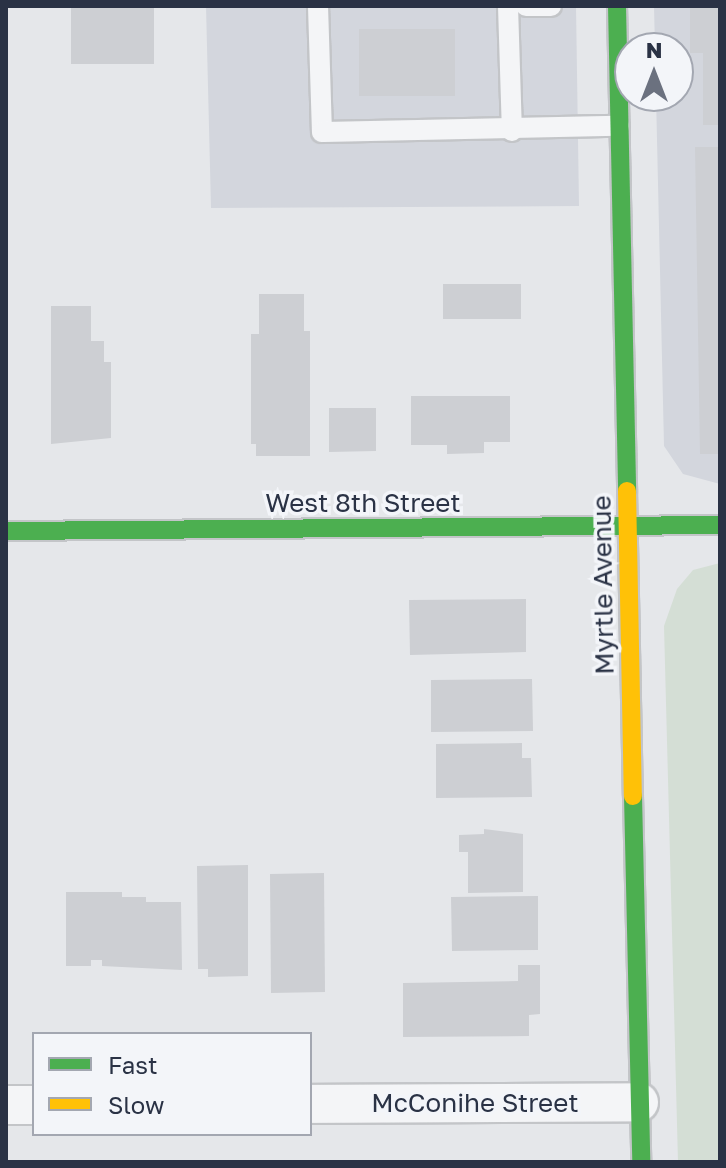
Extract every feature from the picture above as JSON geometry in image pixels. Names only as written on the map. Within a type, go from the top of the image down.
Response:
[{"type":"main road","name":"Myrtle Avenue","points":[[617,6],[641,1162]]},
{"type":"main road","name":"West 8th Street","points":[[6,531],[720,525]]},
{"type":"street","name":"McConihe Street","points":[[312,1104],[639,1102]]},
{"type":"street","points":[[6,1105],[32,1105]]},
{"type":"lane","points":[[318,6],[322,132],[512,131],[619,126]]},
{"type":"lane","points":[[508,6],[512,131]]},
{"type":"lane","points":[[526,6],[551,6]]},
{"type":"shaded area","points":[[206,6],[576,6],[579,206],[211,208]]},
{"type":"shaded area","points":[[654,6],[720,6],[720,484],[683,474],[664,446],[656,112],[694,112],[694,32],[655,32]]},
{"type":"shaded area","points":[[720,563],[720,1162],[678,1162],[664,626],[677,589],[693,570]]},
{"type":"building","points":[[71,6],[154,6],[154,64],[71,64]]},
{"type":"building","points":[[690,6],[720,6],[720,125],[703,125],[703,53],[694,53],[694,32],[690,32]]},
{"type":"building","points":[[359,29],[455,29],[455,96],[359,96]]},
{"type":"building","points":[[695,147],[720,147],[720,454],[700,454]]},
{"type":"building","points":[[443,284],[521,284],[521,319],[443,319]]},
{"type":"building","points":[[259,294],[304,294],[304,331],[310,331],[310,456],[256,456],[256,444],[251,444],[251,334],[259,334]]},
{"type":"building","points":[[51,306],[91,306],[91,341],[104,341],[104,362],[111,362],[111,438],[51,444]]},
{"type":"building","points":[[411,396],[510,396],[510,442],[484,442],[484,453],[447,454],[447,445],[411,445]]},
{"type":"building","points":[[329,408],[376,408],[376,451],[329,452]]},
{"type":"building","points":[[526,599],[526,652],[410,655],[409,600]]},
{"type":"building","points":[[532,679],[533,731],[431,732],[431,680]]},
{"type":"building","points":[[522,743],[522,758],[531,758],[532,797],[436,798],[436,744]]},
{"type":"building","points":[[484,829],[523,834],[523,892],[468,893],[468,852],[459,852],[459,835],[484,834]]},
{"type":"building","points":[[248,865],[248,976],[208,977],[208,969],[198,969],[197,866]]},
{"type":"building","points":[[324,873],[325,992],[271,993],[270,874]]},
{"type":"building","points":[[66,892],[122,892],[122,897],[146,897],[146,902],[181,902],[182,970],[102,966],[102,960],[91,960],[91,966],[66,966]]},
{"type":"building","points":[[538,896],[538,950],[452,951],[451,897]]},
{"type":"building","points":[[518,965],[540,965],[540,1014],[529,1015],[529,1036],[403,1037],[403,983],[518,981]]},
{"type":"traffic: fast","points":[[617,6],[627,491]]},
{"type":"traffic: fast","points":[[6,531],[720,525]]},
{"type":"traffic: fast","points":[[633,796],[641,1162]]},
{"type":"traffic: slow","points":[[627,491],[633,796]]}]
